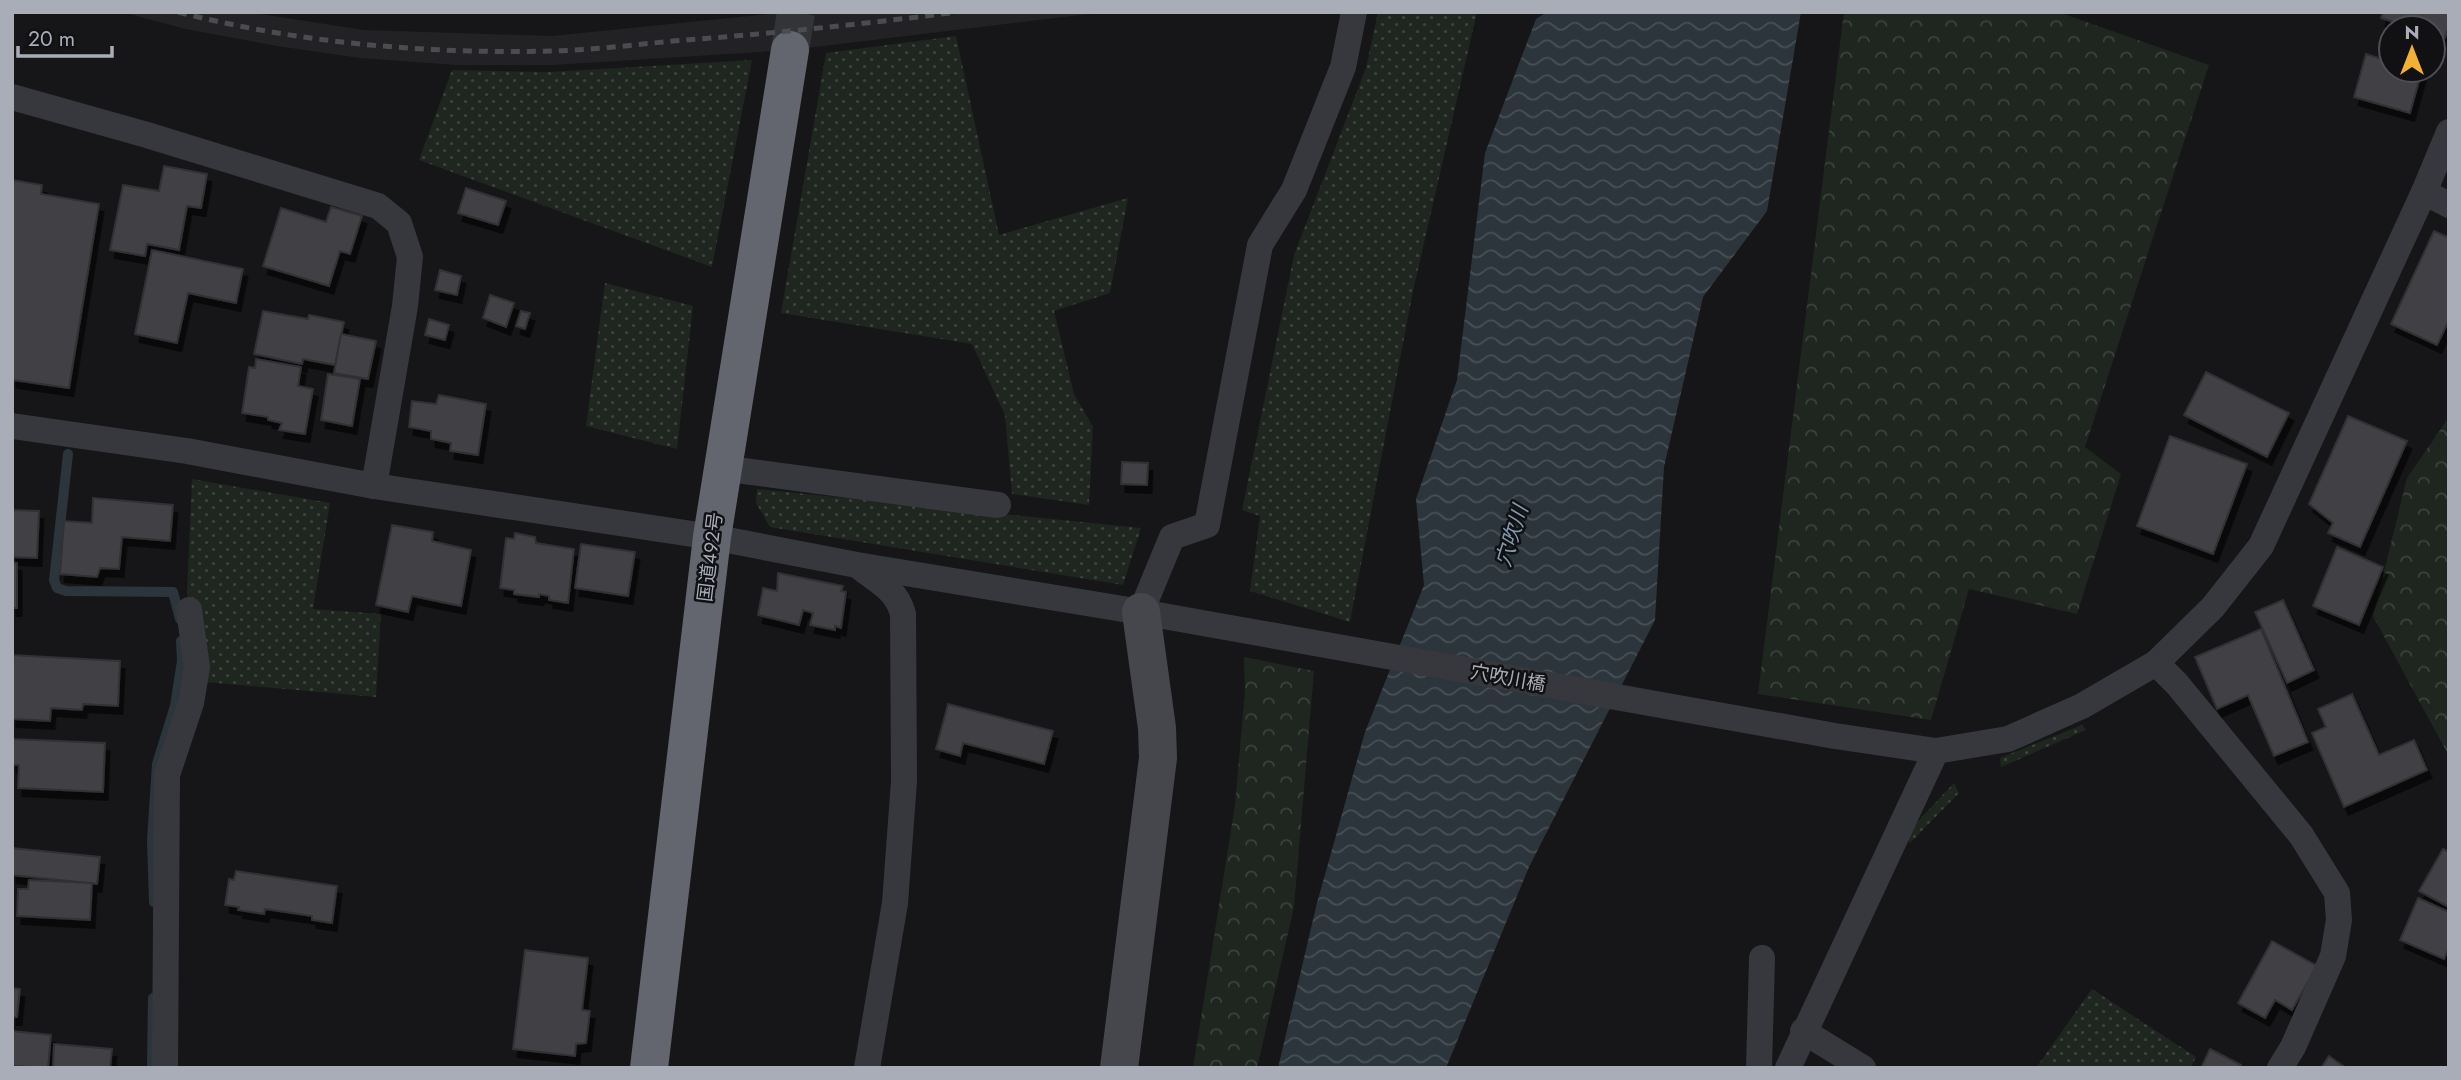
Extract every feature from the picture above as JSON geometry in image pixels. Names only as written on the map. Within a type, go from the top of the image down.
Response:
[{"type":"highway","name":"国道492号","points":[[649,1068],[712,537],[790,50]]},
{"type":"street","points":[[1119,1068],[1158,758],[1157,728],[1141,611],[1172,537],[1207,524],[1260,246],[1294,190],[1343,67],[1354,12]]},
{"type":"street","points":[[12,97],[378,206],[400,223],[410,257],[374,486]]},
{"type":"street","name":"穴吹川橋","points":[[12,426],[187,451],[374,486],[712,537],[857,565],[1141,611],[1835,736],[1936,751],[2008,738],[2082,706],[2156,663],[2213,607],[2262,546],[2449,132]]},
{"type":"street","points":[[2424,192],[2449,205]]},
{"type":"street","points":[[722,468],[998,505]]},
{"type":"street","points":[[857,565],[889,588],[901,604],[903,614],[904,781],[895,903],[867,1068]]},
{"type":"street","points":[[165,1068],[167,775],[191,703],[197,667],[189,610]]},
{"type":"street","points":[[2156,663],[2177,684],[2301,835],[2337,893],[2339,920],[2333,956],[2293,1047],[2280,1068]]},
{"type":"street","points":[[1788,1068],[1936,751]]},
{"type":"street","points":[[1759,1068],[1762,958]]},
{"type":"street","points":[[1803,1031],[1863,1068]]},
{"type":"shaded area","points":[[122,12],[247,12],[364,30],[552,36],[789,12],[1106,12],[790,50],[553,65],[456,65],[360,58],[277,46],[185,29]]},
{"type":"green space","points":[[1378,12],[1477,12],[1413,291],[1350,622],[1250,591],[1260,516],[1242,510],[1294,255],[1366,68]]},
{"type":"green space","points":[[1844,12],[2058,12],[2209,65],[2085,447],[2121,474],[2077,614],[1969,589],[1931,720],[1758,694]]},
{"type":"green space","points":[[956,36],[999,235],[1128,198],[1110,293],[1054,311],[1074,394],[1093,427],[1089,505],[1012,494],[1005,415],[972,344],[781,313],[826,53]]},
{"type":"green space","points":[[752,60],[712,267],[419,160],[452,70],[550,72]]},
{"type":"green space","points":[[605,283],[693,306],[677,449],[586,426]]},
{"type":"green space","points":[[2447,420],[2449,756],[2373,616],[2407,478]]},
{"type":"green space","points":[[192,479],[330,503],[313,609],[381,614],[376,697],[205,682],[187,594]]},
{"type":"green space","points":[[757,489],[1141,528],[1123,585],[770,527],[756,503]]},
{"type":"green space","points":[[1244,657],[1314,671],[1294,907],[1257,1068],[1193,1068],[1235,805],[1245,690]]},
{"type":"green space","points":[[2082,725],[2086,730],[2001,767],[2000,758]]},
{"type":"green space","points":[[1954,783],[1959,793],[1910,843],[1905,835]]},
{"type":"green space","points":[[2092,989],[2196,1057],[2190,1068],[2036,1068]]},
{"type":"water","name":"穴吹川","points":[[1547,12],[1801,12],[1767,211],[1703,297],[1664,467],[1655,620],[1529,867],[1446,1068],[1278,1068],[1317,903],[1365,732],[1424,585],[1416,499],[1457,380],[1485,153],[1536,19]]},
{"type":"building","points":[[2449,12],[2449,26],[2447,32],[2447,14],[2382,14]]},
{"type":"building","points":[[2366,54],[2377,58],[2377,84],[2418,84],[2410,113],[2354,97]]},
{"type":"building","points":[[164,166],[207,174],[201,208],[187,206],[179,250],[147,244],[145,256],[110,250],[123,185],[159,191]]},
{"type":"building","points":[[12,180],[42,185],[41,194],[99,204],[69,388],[12,380]]},
{"type":"building","points":[[466,188],[506,201],[498,225],[458,213]]},
{"type":"building","points":[[331,207],[362,216],[350,254],[340,251],[329,286],[263,266],[281,208],[326,222]]},
{"type":"building","points":[[2434,231],[2449,238],[2449,320],[2437,345],[2391,324]]},
{"type":"building","points":[[152,250],[243,269],[236,303],[188,293],[177,343],[135,334]]},
{"type":"building","points":[[440,270],[461,276],[457,295],[435,290]]},
{"type":"building","points":[[490,295],[514,303],[506,327],[483,318]]},
{"type":"building","points":[[263,311],[308,319],[309,315],[344,322],[335,365],[303,359],[302,364],[254,354]]},
{"type":"building","points":[[521,311],[530,313],[525,329],[516,326]]},
{"type":"building","points":[[429,319],[449,325],[445,340],[425,335]]},
{"type":"building","points":[[341,334],[376,341],[368,379],[334,373]]},
{"type":"building","points":[[256,359],[301,367],[298,386],[313,389],[305,434],[279,430],[282,423],[268,420],[268,417],[242,413],[249,367],[255,368]]},
{"type":"building","points":[[2206,372],[2289,413],[2267,457],[2184,415]]},
{"type":"building","points":[[328,374],[360,379],[352,426],[321,420]]},
{"type":"building","points":[[439,395],[486,404],[478,455],[450,451],[451,443],[431,439],[431,431],[409,427],[412,401],[436,404]]},
{"type":"building","points":[[2348,416],[2407,441],[2360,547],[2328,533],[2333,523],[2309,504]]},
{"type":"building","points":[[2170,436],[2247,464],[2213,554],[2137,526]]},
{"type":"building","points":[[1122,462],[1148,463],[1147,485],[1121,484]]},
{"type":"building","points":[[93,498],[173,505],[170,541],[122,537],[119,569],[100,568],[97,577],[60,574],[64,521],[92,523]]},
{"type":"building","points":[[12,510],[39,511],[37,558],[12,557]]},
{"type":"building","points":[[392,525],[433,532],[432,541],[471,550],[461,606],[412,596],[408,612],[376,605]]},
{"type":"building","points":[[515,533],[535,537],[536,543],[574,549],[568,603],[549,600],[549,596],[539,594],[539,597],[514,594],[514,590],[500,588],[506,538],[514,539]]},
{"type":"building","points":[[581,544],[635,552],[628,596],[575,588]]},
{"type":"building","points":[[2337,547],[2383,567],[2359,625],[2313,606]]},
{"type":"building","points":[[12,562],[17,563],[17,608],[12,608]]},
{"type":"building","points":[[778,573],[843,586],[841,591],[846,592],[841,628],[835,626],[835,630],[810,625],[813,613],[803,610],[799,625],[758,615],[763,588],[777,591]]},
{"type":"building","points":[[2283,600],[2314,670],[2287,683],[2255,612]]},
{"type":"building","points":[[2261,629],[2308,742],[2274,756],[2248,695],[2217,709],[2195,657]]},
{"type":"building","points":[[12,655],[120,661],[118,706],[83,704],[82,710],[51,708],[50,721],[12,719]]},
{"type":"building","points":[[2352,694],[2379,755],[2414,740],[2427,770],[2344,807],[2312,733],[2326,727],[2318,709]]},
{"type":"building","points":[[948,704],[1053,731],[1044,764],[963,743],[960,756],[936,749]]},
{"type":"building","points":[[12,739],[105,743],[103,792],[18,788],[19,765],[12,765]]},
{"type":"building","points":[[12,848],[100,857],[97,884],[12,875]]},
{"type":"building","points":[[2443,849],[2449,852],[2449,907],[2419,891]]},
{"type":"building","points":[[236,871],[337,886],[332,923],[312,920],[312,916],[265,909],[264,914],[225,905],[229,879],[234,880]]},
{"type":"building","points":[[29,880],[92,883],[90,920],[17,916],[18,889],[28,889]]},
{"type":"building","points":[[2418,898],[2449,912],[2449,948],[2444,959],[2400,940]]},
{"type":"building","points":[[2272,941],[2317,966],[2292,1010],[2275,1000],[2265,1018],[2238,1003]]},
{"type":"building","points":[[525,950],[588,958],[582,1010],[590,1011],[586,1043],[576,1044],[575,1056],[513,1049]]},
{"type":"building","points":[[12,988],[20,989],[17,1017],[12,1017]]},
{"type":"building","points":[[12,1031],[51,1035],[48,1068],[12,1066]]},
{"type":"building","points":[[54,1044],[112,1049],[110,1068],[53,1067]]},
{"type":"building","points":[[2210,1049],[2241,1065],[2239,1068],[2201,1068]]},
{"type":"building","points":[[2329,1056],[2346,1068],[2321,1068]]},
{"type":"waterway","points":[[68,454],[54,580],[57,588],[66,591],[173,592],[180,619]]},
{"type":"waterway","points":[[154,902],[152,840],[157,764],[175,706],[182,661],[181,641]]},
{"type":"waterway","points":[[152,1067],[153,998]]},
{"type":"tunnel","points":[[790,50],[796,12]]},
{"type":"railway","points":[[178,12],[223,23],[316,39],[457,51],[612,47],[958,12]]}]
